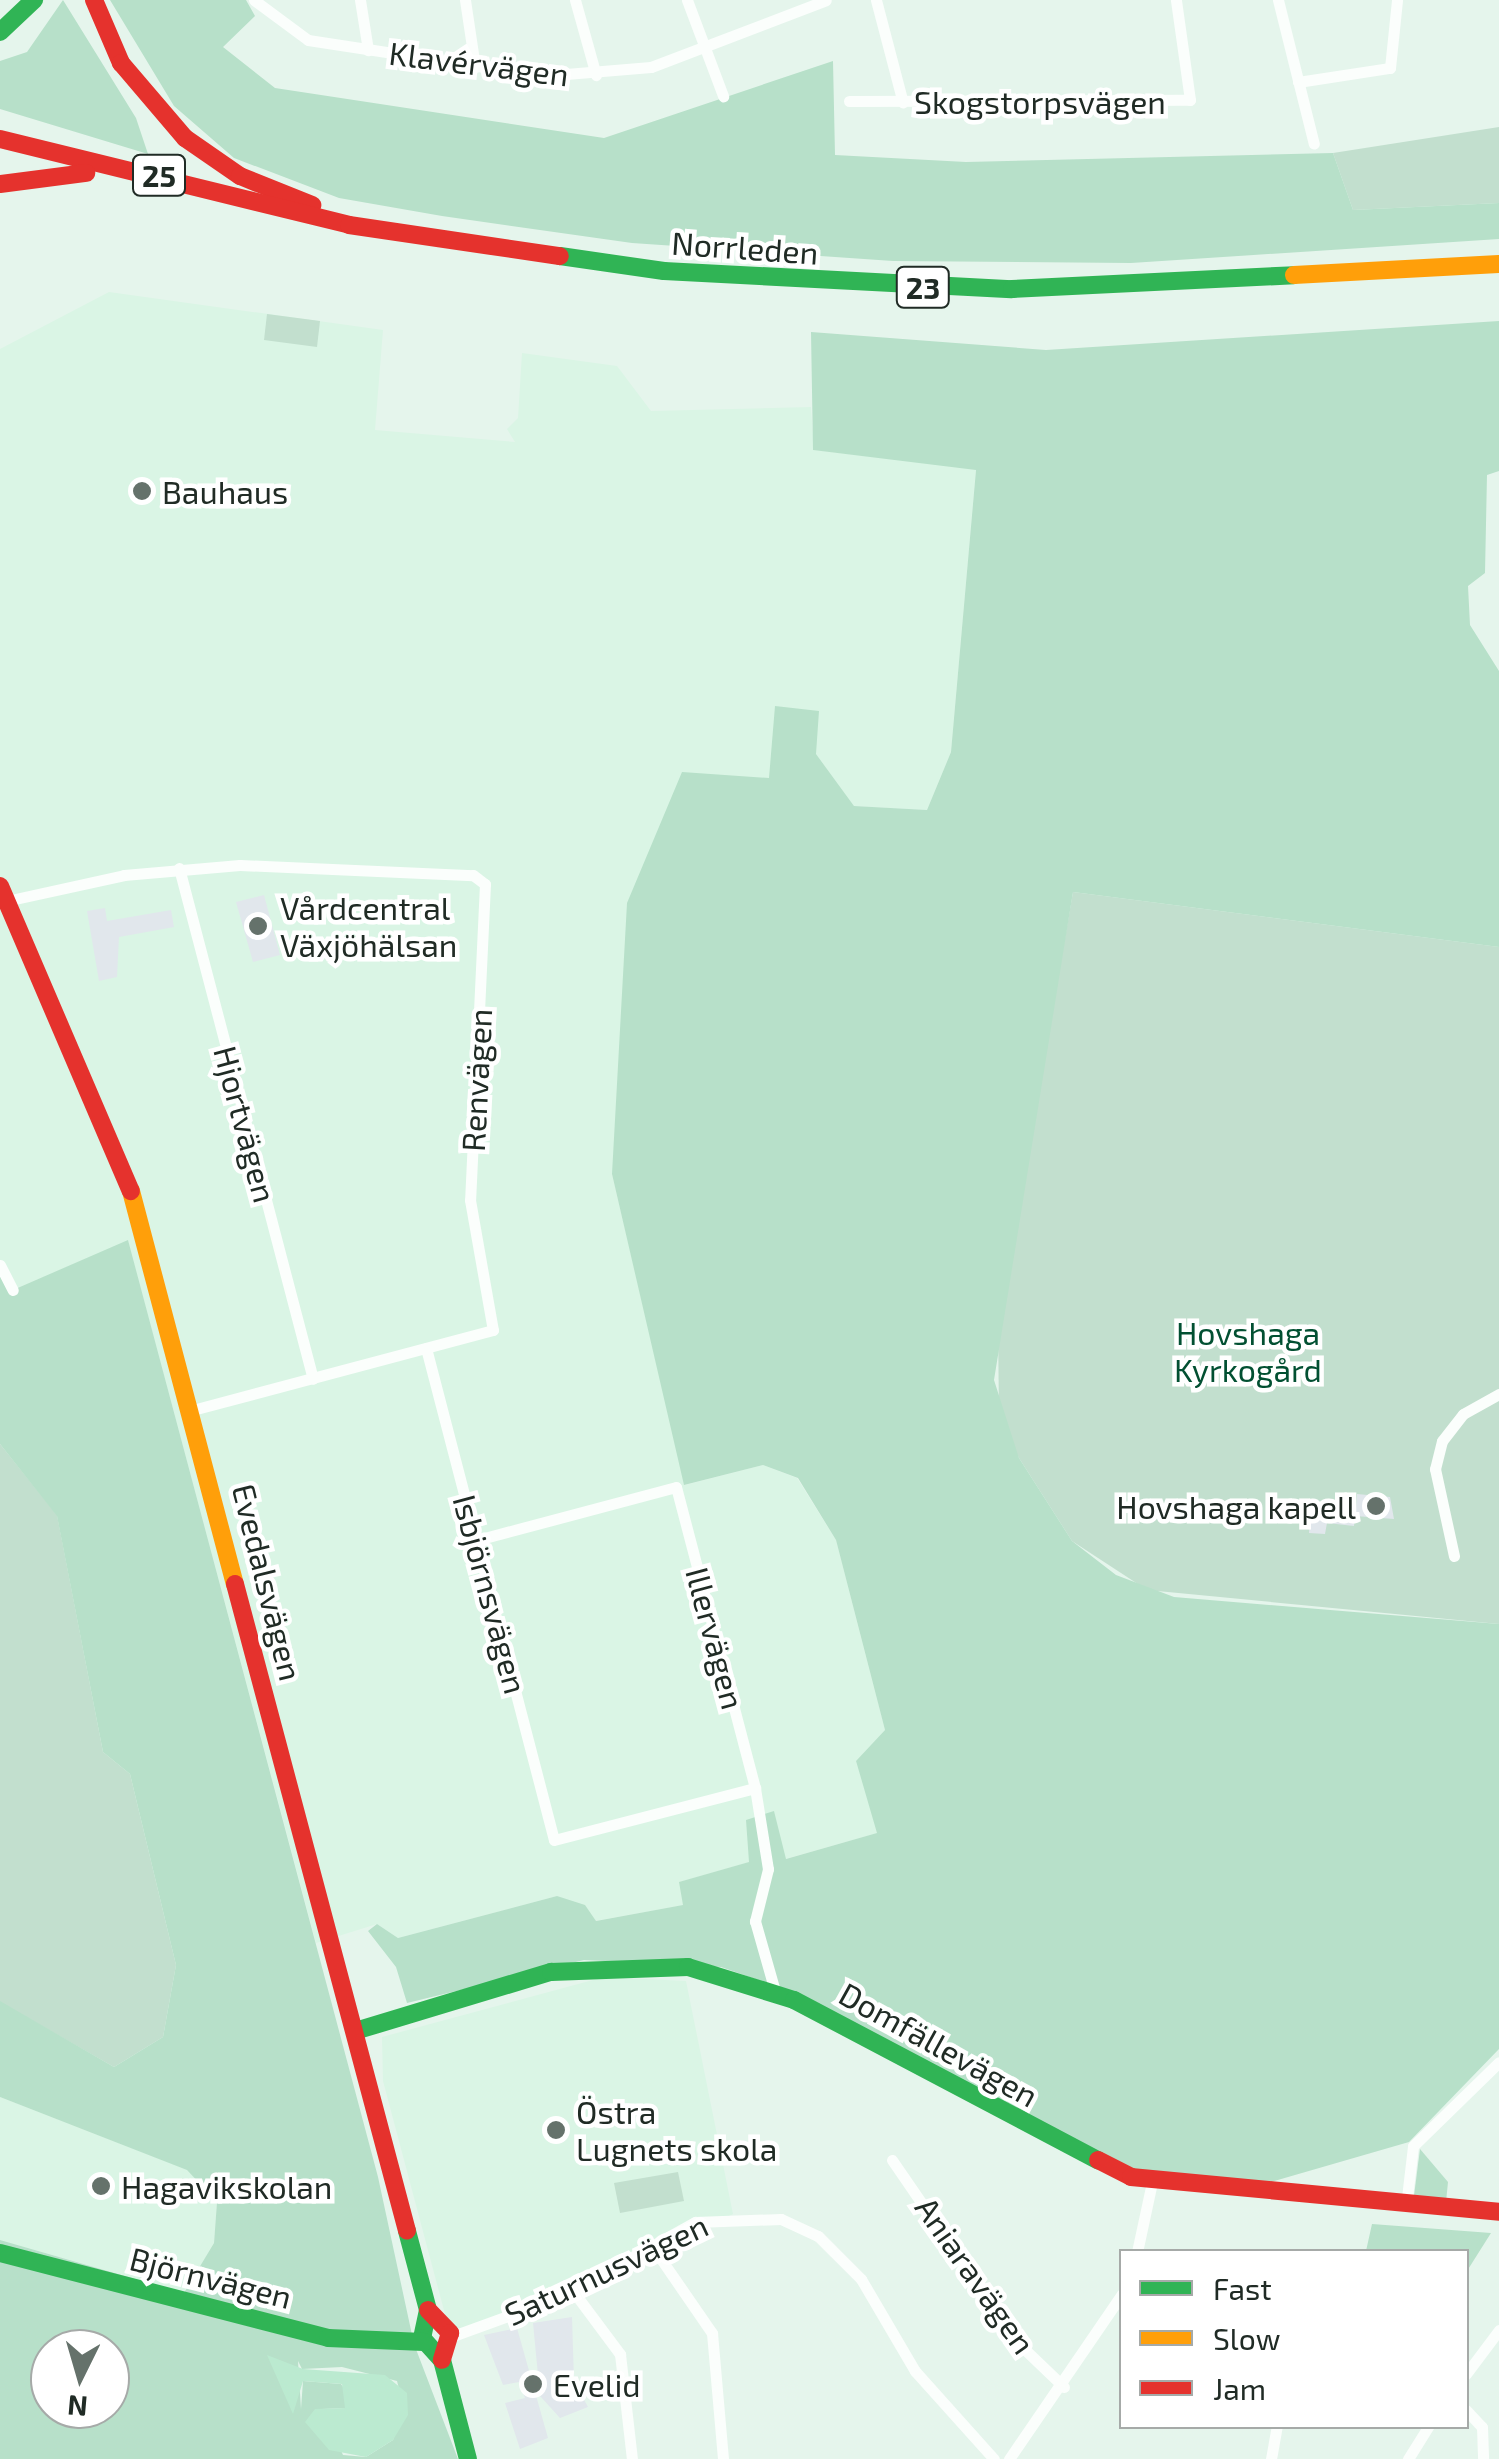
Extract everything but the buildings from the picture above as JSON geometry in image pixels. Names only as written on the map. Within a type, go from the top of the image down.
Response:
[{"type":"main road","points":[[0,32],[34,0]]},
{"type":"main road","name":"23","points":[[94,0],[121,63],[185,138],[240,176],[320,208]]},
{"type":"main road","name":"Norrleden","points":[[0,130],[320,208],[555,248],[859,275],[1090,278],[1499,255]]},
{"type":"main road","name":"Norrleden","points":[[0,139],[123,175],[460,245],[796,281],[1090,288],[1499,264]]},
{"type":"main road","name":"23","points":[[0,184],[123,175]]},
{"type":"main road","name":"Evedalsvägen","points":[[3,894],[129,1184],[193,1410],[468,2459]]},
{"type":"main road","name":"Domfällevägen","points":[[355,2032],[601,1964],[688,1967],[776,1991],[1069,2150],[1152,2182],[1499,2212]]},
{"type":"main road","name":"Björnvägen","points":[[0,2253],[328,2338],[436,2334]]},
{"type":"street","name":"Klavérvägen","points":[[254,0],[308,40],[475,67],[596,76],[705,48],[826,0]]},
{"type":"street","points":[[360,0],[368,50]]},
{"type":"street","points":[[465,0],[475,67]]},
{"type":"street","points":[[575,0],[596,76]]},
{"type":"street","points":[[687,0],[723,96]]},
{"type":"street","points":[[786,0],[791,13]]},
{"type":"street","points":[[876,0],[903,102]]},
{"type":"street","name":"Skogstorpsvägen","points":[[849,101],[1190,100],[1176,0]]},
{"type":"street","points":[[1278,0],[1314,144]]},
{"type":"street","points":[[1298,82],[1390,68],[1397,0]]},
{"type":"street","name":"Renvägen","points":[[3,894],[179,868],[301,865],[473,875],[485,884],[470,1200],[493,1330],[193,1410]]},
{"type":"street","name":"Hjortvägen","points":[[179,868],[312,1379]]},
{"type":"street","points":[[0,1264],[12,1290]]},
{"type":"street","name":"Isbjörnsvägen","points":[[426,1348],[554,1840],[755,1788]]},
{"type":"street","points":[[1454,1556],[1435,1469],[1442,1441],[1464,1414],[1499,1394]]},
{"type":"street","name":"Illervägen","points":[[477,1540],[676,1487],[755,1788]]},
{"type":"street","points":[[755,1788],[768,1868],[756,1921],[776,1991]]},
{"type":"street","points":[[1406,2206],[1413,2146],[1499,2062]]},
{"type":"street","name":"Aniaravägen","points":[[892,2160],[1017,2342],[1064,2387]]},
{"type":"street","points":[[1138,2249],[1152,2182]]},
{"type":"street","name":"Saturnusvägen","points":[[436,2334],[573,2291],[652,2246],[733,2214],[781,2219],[818,2236],[861,2278],[915,2371],[994,2459]]},
{"type":"street","points":[[652,2246],[712,2333],[723,2459]]},
{"type":"street","points":[[573,2291],[620,2354],[632,2459]]},
{"type":"street","points":[[1008,2459],[1064,2387],[1119,2299]]},
{"type":"street","points":[[1469,2370],[1499,2330]]},
{"type":"street","points":[[1469,2413],[1482,2427],[1483,2459]]},
{"type":"street","points":[[1271,2459],[1277,2429]]},
{"type":"street","points":[[1408,2459],[1427,2429]]},
{"type":"shaded area","points":[[63,0],[136,118],[148,154],[0,109],[0,61],[27,52]]},
{"type":"shaded area","points":[[110,0],[246,0],[255,16],[223,47],[275,88],[604,138],[833,61],[835,155],[966,162],[1333,153],[1353,210],[1499,203],[1499,239],[1131,263],[893,261],[632,243],[442,216],[339,198],[234,158],[174,106]]},
{"type":"shaded area","points":[[109,292],[383,330],[375,430],[515,442],[507,429],[518,418],[522,353],[617,366],[651,411],[811,407],[814,450],[976,469],[951,752],[927,810],[854,806],[816,754],[770,778],[612,1174],[685,1485],[763,1465],[797,1478],[836,1540],[885,1730],[856,1761],[878,1833],[785,1859],[774,1812],[750,1862],[680,1882],[684,1905],[595,1921],[557,1896],[398,1938],[377,1924],[316,1943],[128,1241],[13,1290],[0,1265],[0,349]]},
{"type":"shaded area","points":[[1499,321],[1499,471],[1487,475],[1485,573],[1468,586],[1470,625],[1499,671],[1499,947],[1073,892],[994,1380],[1019,1458],[1072,1541],[1116,1575],[1174,1597],[1499,1624],[1499,2049],[1409,2142],[1257,2186],[1132,2170],[798,1994],[721,1967],[584,1960],[407,2003],[396,1967],[368,1931],[377,1924],[398,1938],[557,1896],[585,1905],[596,1921],[683,1905],[679,1882],[749,1862],[746,1820],[774,1811],[786,1859],[877,1833],[856,1761],[885,1730],[836,1540],[798,1478],[763,1465],[684,1485],[612,1174],[627,903],[682,772],[769,778],[775,706],[819,711],[816,754],[854,806],[927,810],[951,752],[976,470],[813,450],[811,332],[1046,350]]},
{"type":"shaded area","points":[[128,1240],[378,2177],[414,2344],[458,2459],[0,2459],[0,2240],[184,2293],[214,2243],[217,2202],[187,2170],[0,2097],[0,2001],[114,2067],[163,2037],[176,1965],[130,1774],[103,1752],[57,1516],[0,1444],[0,1265],[13,1290]],"holes":[[[298,2361],[302,2369],[342,2367],[397,2381],[404,2408],[393,2440],[366,2457],[343,2455],[322,2409],[345,2408],[348,2394],[341,2384],[303,2381],[301,2409]]]},
{"type":"shaded area","name":"Östra Lugnets skola","points":[[604,1977],[686,1981],[733,2214],[573,2291],[450,2333],[383,2081],[382,2037]]},
{"type":"shaded area","name":"Hagavikskolan","points":[[0,2097],[188,2170],[217,2201],[214,2243],[185,2293],[0,2240]]},
{"type":"shaded area","points":[[1420,2149],[1448,2182],[1446,2202],[1414,2196]]},
{"type":"shaded area","points":[[1372,2224],[1491,2233],[1469,2268],[1469,2249],[1366,2249]]},
{"type":"shaded area","points":[[267,2355],[303,2369],[385,2375],[407,2393],[408,2415],[393,2440],[366,2457],[329,2450],[305,2422],[315,2409],[345,2408],[342,2384],[303,2381],[293,2414]]},
{"type":"green space","points":[[1499,127],[1499,203],[1353,210],[1333,153]]},
{"type":"green space","points":[[267,314],[320,321],[317,347],[264,340]]},
{"type":"green space","name":"Hovshaga Kyrkogård","points":[[1073,892],[1499,947],[1499,1624],[1147,1590],[1072,1541],[1019,1458],[999,1419],[998,1321]]},
{"type":"green space","points":[[0,1444],[57,1515],[103,1752],[130,1774],[176,1965],[163,2037],[114,2067],[0,2002]]},
{"type":"green space","points":[[678,2172],[684,2201],[620,2213],[614,2183]]},
{"type":"traffic: fast","points":[[0,32],[34,0]]},
{"type":"traffic: fast","points":[[560,256],[664,271],[1012,289],[1294,275]]},
{"type":"traffic: fast","points":[[355,2031],[551,1972],[688,1967],[794,2000],[1098,2160]]},
{"type":"traffic: fast","points":[[407,2231],[428,2310],[422,2338],[442,2360],[468,2459]]},
{"type":"traffic: fast","points":[[0,2253],[328,2338],[424,2342]]},
{"type":"traffic: slow","points":[[1294,275],[1499,264]]},
{"type":"traffic: slow","points":[[131,1191],[235,1584]]},
{"type":"traffic: jam","points":[[94,0],[121,63],[185,138],[240,176],[312,205]]},
{"type":"traffic: jam","points":[[0,139],[349,225],[560,256]]},
{"type":"traffic: jam","points":[[0,184],[86,173]]},
{"type":"traffic: jam","points":[[0,886],[131,1191]]},
{"type":"traffic: jam","points":[[235,1584],[407,2231]]},
{"type":"traffic: jam","points":[[1098,2160],[1131,2177],[1499,2212]]},
{"type":"traffic: jam","points":[[428,2310],[450,2333],[442,2360]]},
{"type":"place","name":"Bauhaus","points":[[142,491]]},
{"type":"place","name":"Vårdcentral Växjöhälsan","points":[[258,926]]},
{"type":"place","name":"Hovshaga kapell","points":[[1376,1506]]},
{"type":"place","name":"Östra Lugnets skola","points":[[556,2130]]},
{"type":"place","name":"Hagavikskolan","points":[[101,2186]]},
{"type":"place","name":"Evelid","points":[[533,2384]]}]
